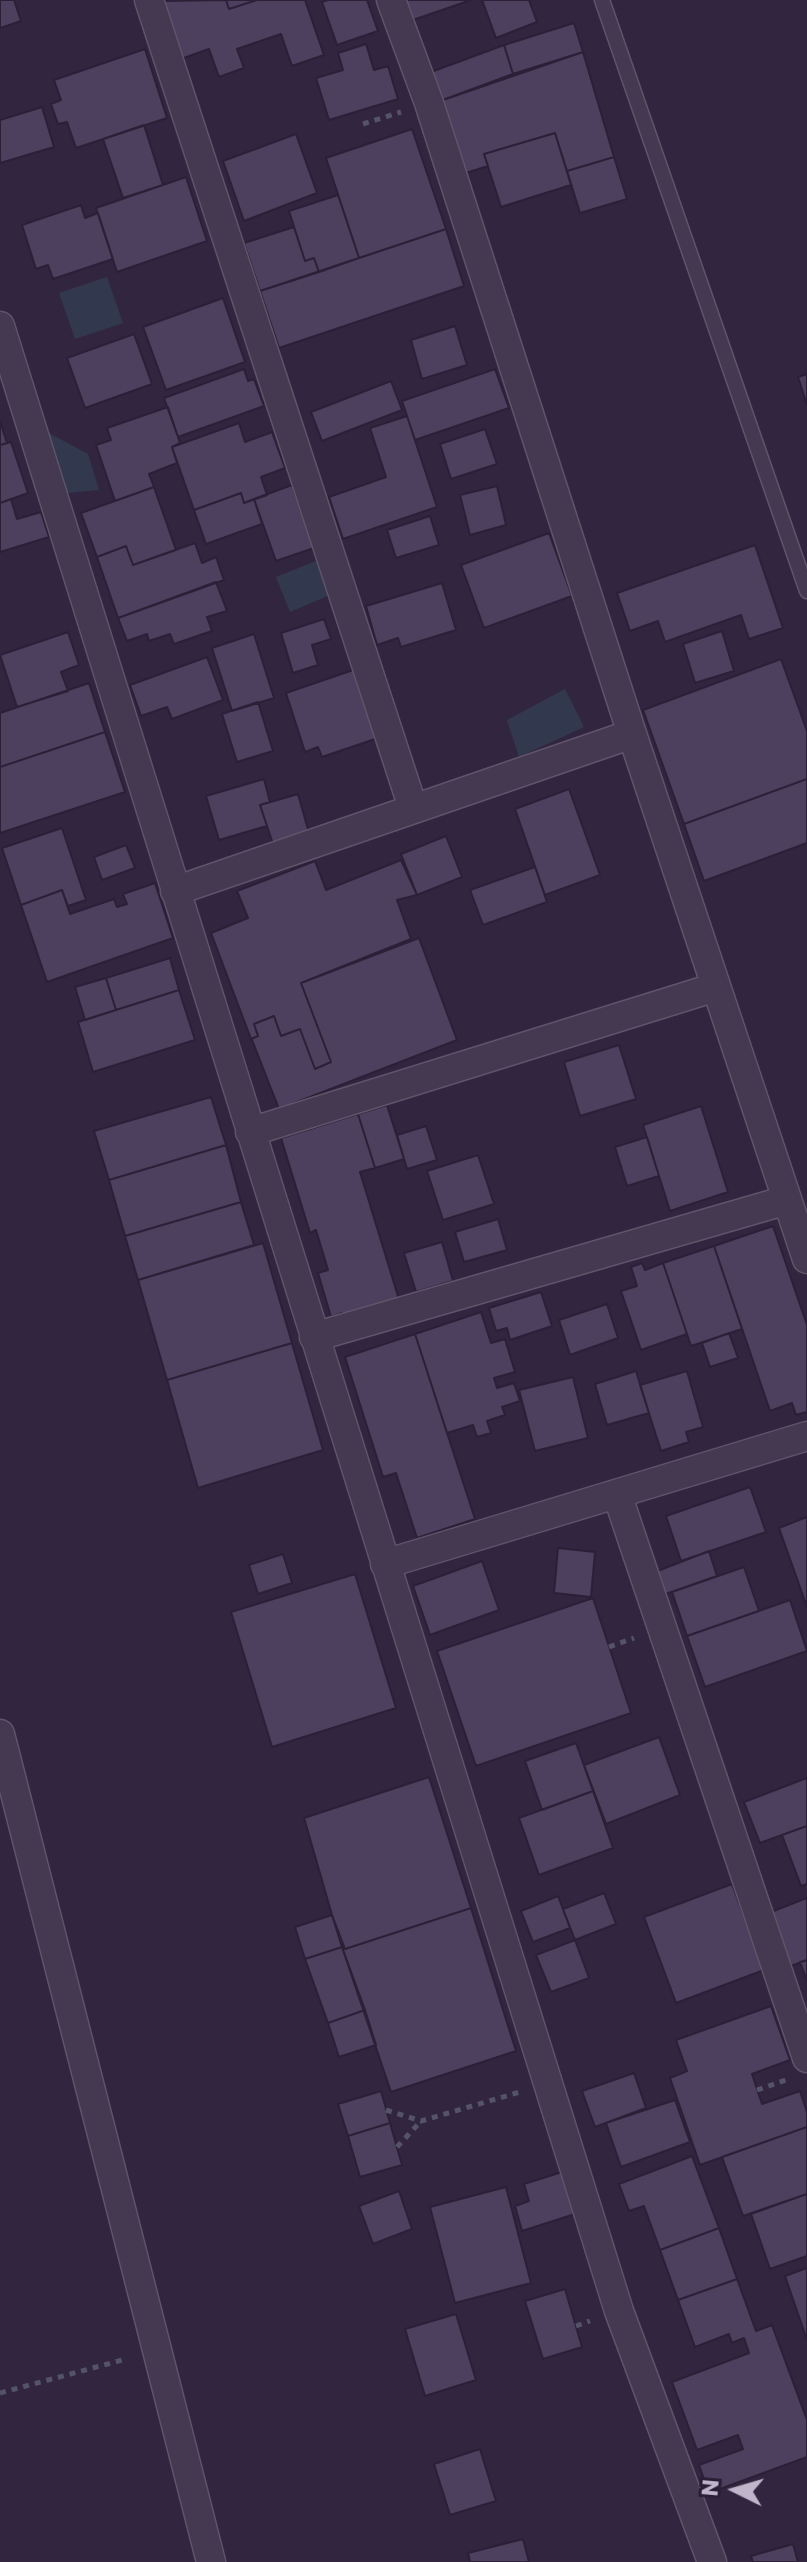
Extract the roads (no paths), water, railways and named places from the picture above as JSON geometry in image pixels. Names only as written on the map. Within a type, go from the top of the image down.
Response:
[{"type":"street","points":[[149,0],[413,808]]},
{"type":"street","points":[[391,0],[429,103],[632,734],[807,1259]]},
{"type":"street","points":[[0,326],[619,2311],[712,2562]]},
{"type":"street","points":[[175,891],[632,734]]},
{"type":"street","points":[[250,1132],[716,987]]},
{"type":"street","points":[[314,1337],[787,1200]]},
{"type":"street","points":[[385,1564],[807,1436]]},
{"type":"street","points":[[617,1494],[807,2058]]},
{"type":"street","points":[[0,1734],[211,2562]]},
{"type":"lane","points":[[602,0],[807,591]]}]
